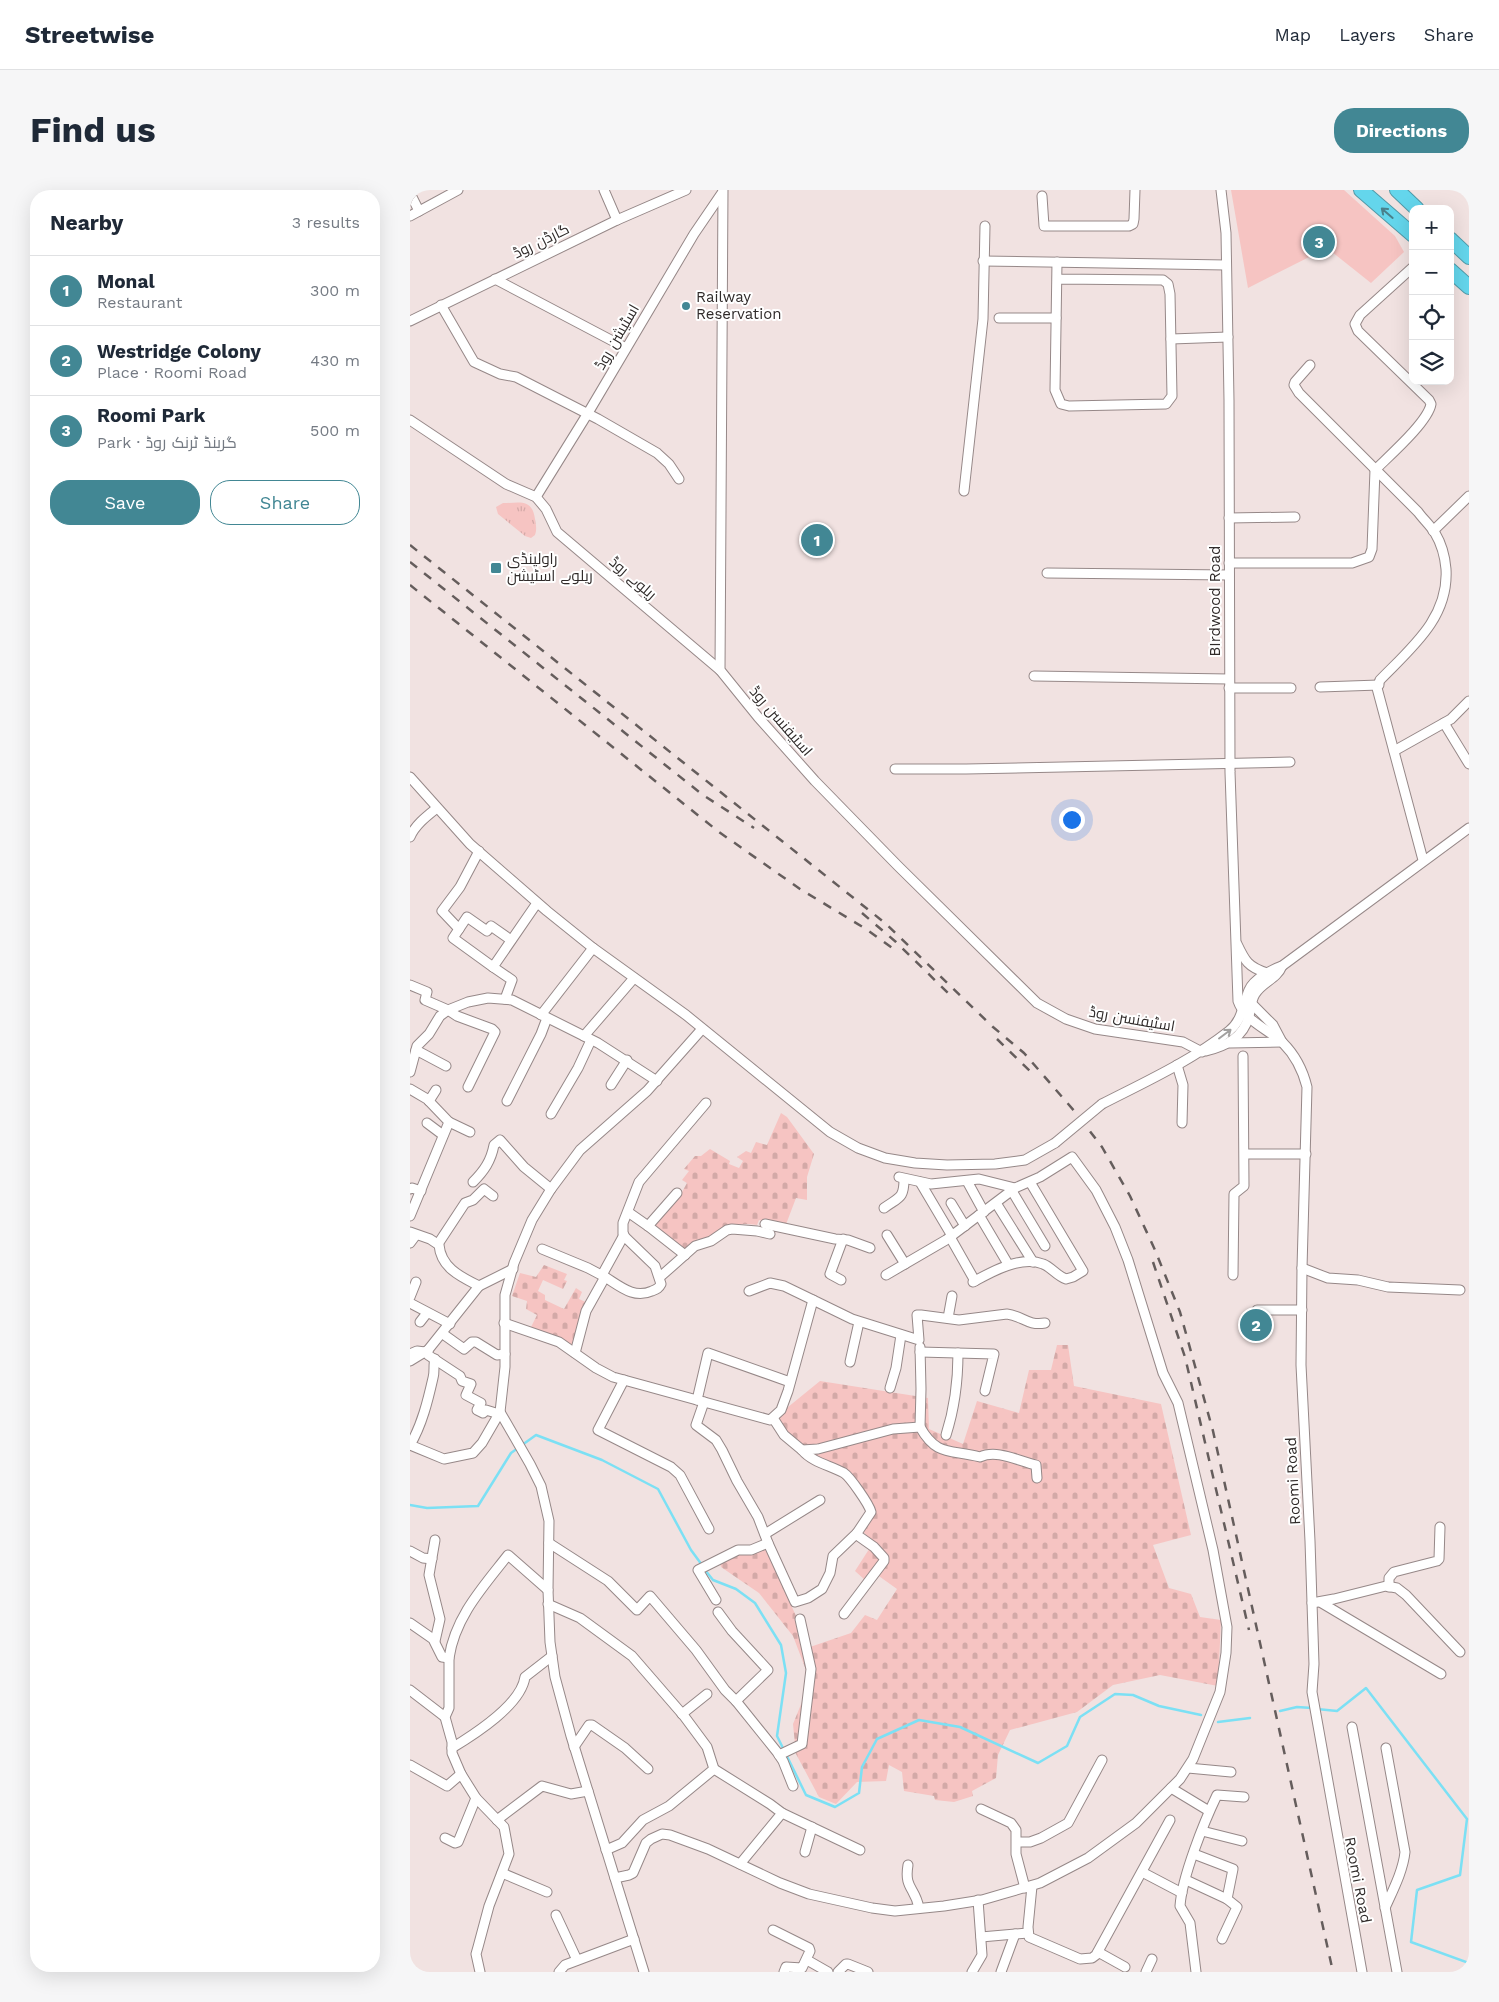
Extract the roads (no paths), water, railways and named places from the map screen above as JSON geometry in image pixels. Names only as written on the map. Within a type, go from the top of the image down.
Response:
[{"type":"highway","points":[[1361,190],[1409,232]]},
{"type":"highway","points":[[1397,190],[1413,205]]},
{"type":"highway","points":[[1454,243],[1469,257]]},
{"type":"highway","points":[[1454,274],[1469,287]]},
{"type":"street","points":[[410,216],[458,190]]},
{"type":"street","points":[[604,190],[617,220]]},
{"type":"street","name":"گارڈن روڈ","points":[[410,321],[617,220],[686,190]]},
{"type":"street","points":[[1042,196],[1044,226],[1129,226],[1133,224],[1134,219],[1135,190]]},
{"type":"street","name":"BIrdwood Road","points":[[1219,190],[1226,233],[1230,763],[1235,940],[1238,1000],[1246,1014]]},
{"type":"street","points":[[720,670],[723,191]]},
{"type":"street","name":"اسٹیشن روڈ","points":[[536,497],[694,234],[723,191]]},
{"type":"street","points":[[410,193],[419,211]]},
{"type":"street","points":[[964,491],[983,319],[985,226]]},
{"type":"street","points":[[983,261],[1226,265]]},
{"type":"street","points":[[1056,279],[1163,280],[1168,284],[1170,294],[1172,396],[1166,404],[1069,406],[1061,404],[1055,390],[1056,279],[1057,262]]},
{"type":"street","points":[[1229,563],[1352,563],[1369,557],[1372,549],[1375,470],[1415,430],[1428,413],[1431,404],[1358,331],[1355,324],[1360,314],[1409,271]]},
{"type":"street","points":[[495,279],[626,348]]},
{"type":"street","points":[[441,305],[474,362],[500,374],[516,376],[588,413],[657,453],[669,464],[679,479]]},
{"type":"street","points":[[999,318],[1056,318]]},
{"type":"street","points":[[1171,339],[1228,337]]},
{"type":"street","points":[[1310,365],[1294,385],[1418,512],[1433,531],[1445,558],[1447,582],[1440,609],[1428,630],[1380,680],[1377,688],[1423,860]]},
{"type":"street","points":[[410,420],[506,484],[536,497]]},
{"type":"street","points":[[1433,531],[1469,496]]},
{"type":"street","name":"ریلوے روڈ","points":[[536,497],[546,509],[557,532],[720,670]]},
{"type":"street","points":[[1229,518],[1295,517]]},
{"type":"street","points":[[1047,573],[1229,575]]},
{"type":"street","name":"اسٹیفنسن روڈ","points":[[720,670],[758,717],[815,781],[1037,1003],[1066,1019],[1095,1029],[1183,1042],[1202,1052]]},
{"type":"street","points":[[1034,676],[1291,688]]},
{"type":"street","points":[[1320,687],[1379,684]]},
{"type":"street","points":[[1394,751],[1444,723],[1469,701]]},
{"type":"street","points":[[1444,723],[1469,764]]},
{"type":"street","points":[[895,768],[966,769],[1290,762]]},
{"type":"street","points":[[410,777],[470,844],[593,948],[686,1015],[830,1132],[858,1148],[885,1158],[947,1166],[994,1164],[1025,1160],[1055,1144],[1102,1104],[1202,1052],[1230,1030],[1246,1014]]},
{"type":"street","points":[[410,837],[424,819],[437,808]]},
{"type":"street","points":[[1230,1044],[1238,1036],[1246,1014],[1252,985],[1267,973],[1282,966],[1423,860],[1469,828]]},
{"type":"street","points":[[459,928],[442,911],[460,887],[479,851]]},
{"type":"street","points":[[493,966],[537,902]]},
{"type":"street","points":[[505,999],[512,980],[453,938],[467,917],[487,931],[491,926],[512,940]]},
{"type":"street","points":[[1235,940],[1243,958],[1252,968],[1267,973]]},
{"type":"street","points":[[507,1102],[541,1034],[544,1016],[593,948]]},
{"type":"street","points":[[1249,1001],[1256,992],[1276,976],[1282,966]]},
{"type":"street","points":[[551,1114],[578,1068],[587,1038],[634,978]]},
{"type":"street","points":[[410,986],[427,992],[426,1000],[495,1032],[468,1087]]},
{"type":"street","points":[[1237,992],[1273,1025],[1282,1042]]},
{"type":"street","points":[[410,1072],[416,1050],[440,1016],[448,1010],[468,1002],[488,998],[512,1000],[627,1060],[657,1081]]},
{"type":"street","name":"Roomi Road","points":[[1246,1014],[1264,1031],[1282,1042],[1298,1062],[1307,1087],[1301,1366],[1316,1602],[1312,1692],[1362,1972]]},
{"type":"street","points":[[435,1359],[433,1367],[434,1377],[419,1428],[410,1445],[444,1458],[473,1453],[487,1437],[499,1413],[505,1354],[505,1295],[532,1220],[550,1188],[580,1150],[657,1081],[702,1029]]},
{"type":"street","points":[[1202,1052],[1230,1044],[1262,1041],[1282,1042]]},
{"type":"street","points":[[416,1050],[446,1066]]},
{"type":"street","points":[[1233,1275],[1234,1194],[1244,1186],[1244,1056]]},
{"type":"street","points":[[611,1084],[627,1060]]},
{"type":"street","points":[[1177,1065],[1183,1085],[1182,1123]]},
{"type":"street","points":[[410,1089],[429,1101],[449,1122],[470,1132]]},
{"type":"street","points":[[429,1101],[436,1090]]},
{"type":"street","points":[[575,1353],[586,1311],[624,1235],[623,1223],[640,1182],[706,1104]]},
{"type":"street","points":[[410,1216],[449,1122]]},
{"type":"street","points":[[427,1123],[443,1135]]},
{"type":"street","points":[[473,1182],[484,1171],[492,1155],[494,1145],[500,1140],[524,1167],[550,1188]]},
{"type":"street","points":[[1245,1154],[1306,1154]]},
{"type":"street","points":[[615,1878],[633,1873],[646,1843],[662,1834],[690,1842],[780,1883],[809,1894],[872,1908],[895,1910],[978,1900],[1028,1887],[1088,1858],[1136,1823],[1180,1779],[1188,1768],[1206,1730],[1220,1692],[1226,1653],[1227,1627],[1213,1550],[1178,1404],[1163,1374],[1128,1260],[1096,1190],[1072,1157],[1013,1190],[966,1226],[886,1275]]},
{"type":"street","points":[[884,1208],[902,1196],[904,1191],[902,1178],[930,1184],[979,1180],[1013,1190],[1045,1246]]},
{"type":"street","points":[[966,1181],[1008,1264]]},
{"type":"street","points":[[920,1182],[951,1236],[974,1282],[1008,1264],[1033,1262],[1043,1264],[1066,1279],[1073,1277],[1083,1271],[1030,1182]]},
{"type":"street","points":[[410,1189],[421,1191]]},
{"type":"street","points":[[438,1244],[465,1203],[472,1200],[484,1189],[493,1196]]},
{"type":"street","points":[[648,1226],[678,1193]]},
{"type":"street","points":[[951,1203],[966,1226]]},
{"type":"street","points":[[996,1203],[1033,1262]]},
{"type":"street","points":[[628,1212],[685,1255]]},
{"type":"street","points":[[765,1224],[835,1240],[848,1240],[870,1248]]},
{"type":"street","points":[[660,1276],[695,1246],[712,1242],[732,1229],[770,1234]]},
{"type":"street","points":[[410,1244],[413,1234],[430,1239],[438,1244],[442,1257],[451,1270],[479,1286]]},
{"type":"street","points":[[542,1249],[603,1276],[633,1294],[643,1295],[659,1288],[661,1284],[660,1276],[655,1266],[624,1235]]},
{"type":"street","points":[[888,1235],[905,1264]]},
{"type":"street","points":[[841,1280],[830,1274],[843,1240]]},
{"type":"street","points":[[1302,1268],[1328,1278],[1358,1280],[1388,1287],[1460,1290]]},
{"type":"street","points":[[410,1361],[427,1351],[443,1334],[479,1286],[513,1269]]},
{"type":"street","points":[[410,1297],[416,1282]]},
{"type":"street","points":[[749,1291],[770,1283],[784,1286],[859,1322],[919,1340]]},
{"type":"street","points":[[948,1318],[952,1296]]},
{"type":"street","points":[[504,1323],[559,1342],[605,1372],[624,1380],[770,1420],[780,1410],[790,1382],[813,1300]]},
{"type":"street","points":[[410,1303],[450,1324]]},
{"type":"street","points":[[1256,1310],[1302,1310]]},
{"type":"street","points":[[420,1322],[427,1313]]},
{"type":"street","points":[[1037,1478],[1036,1465],[1000,1455],[987,1454],[980,1457],[962,1452],[940,1450],[926,1439],[920,1426],[922,1389],[917,1315],[959,1320],[1007,1314],[1014,1315],[1031,1323],[1045,1323]]},
{"type":"street","points":[[850,1362],[859,1322]]},
{"type":"street","points":[[443,1334],[464,1349],[472,1342],[476,1342],[497,1355],[505,1354]]},
{"type":"street","points":[[890,1388],[896,1368],[901,1335]]},
{"type":"street","points":[[410,1354],[417,1351],[427,1351]]},
{"type":"street","points":[[427,1351],[428,1355],[460,1376],[462,1381],[470,1384],[466,1395],[481,1403],[477,1410],[499,1413],[541,1486],[549,1521],[548,1604],[554,1677],[644,1972]]},
{"type":"street","points":[[773,1418],[784,1436],[827,1466],[843,1473],[866,1500],[871,1512],[857,1533],[833,1556],[830,1573],[822,1589],[808,1598],[796,1602],[792,1597],[758,1517],[716,1440],[696,1425],[708,1352],[790,1382]]},
{"type":"street","points":[[920,1352],[994,1354],[985,1391]]},
{"type":"street","points":[[946,1435],[958,1382],[958,1353]]},
{"type":"street","points":[[624,1380],[598,1430],[671,1467],[680,1475],[709,1529]]},
{"type":"street","points":[[802,1450],[827,1447],[893,1429],[920,1426]]},
{"type":"street","points":[[765,1534],[820,1500]]},
{"type":"street","points":[[1389,1587],[1389,1578],[1394,1572],[1439,1559],[1440,1527]]},
{"type":"street","points":[[844,1614],[884,1561],[882,1555],[857,1535],[857,1533]]},
{"type":"street","points":[[435,1540],[429,1575],[440,1619],[435,1641]]},
{"type":"street","points":[[548,1543],[608,1581],[637,1610],[650,1596],[696,1650],[725,1690],[779,1755],[793,1786]]},
{"type":"street","points":[[716,1600],[698,1573],[700,1568],[738,1550],[751,1550],[768,1543]]},
{"type":"street","points":[[410,1552],[432,1559]]},
{"type":"street","points":[[480,1972],[476,1954],[489,1906],[509,1854],[504,1827],[476,1798],[455,1761],[445,1716],[449,1708],[449,1658],[458,1623],[508,1555],[548,1590]]},
{"type":"street","points":[[1316,1602],[1386,1586],[1397,1588],[1406,1595],[1460,1652]]},
{"type":"street","points":[[1316,1602],[1441,1674]]},
{"type":"street","points":[[548,1604],[580,1618],[632,1656],[682,1714],[707,1747],[714,1769],[782,1813],[860,1850]]},
{"type":"street","points":[[718,1612],[732,1631],[768,1670],[736,1701]]},
{"type":"street","points":[[779,1755],[802,1744],[811,1669],[800,1619]]},
{"type":"street","points":[[410,1623],[435,1641],[442,1657],[449,1658]]},
{"type":"street","points":[[452,1748],[474,1735],[510,1705],[524,1685],[525,1677],[552,1656]]},
{"type":"street","points":[[410,1690],[445,1716]]},
{"type":"street","points":[[682,1714],[706,1694]]},
{"type":"street","points":[[574,1747],[589,1725],[592,1725],[625,1748],[648,1769]]},
{"type":"street","points":[[1352,1727],[1397,1972]]},
{"type":"street","points":[[1385,1908],[1400,1874],[1404,1852],[1386,1748]]},
{"type":"street","points":[[1017,1842],[1030,1842],[1042,1838],[1068,1822],[1102,1760]]},
{"type":"street","points":[[410,1765],[447,1786],[461,1774]]},
{"type":"street","points":[[1188,1768],[1231,1772]]},
{"type":"street","points":[[606,1850],[622,1843],[644,1820],[669,1806],[714,1769]]},
{"type":"street","points":[[497,1820],[542,1786],[571,1794],[588,1791]]},
{"type":"street","points":[[1171,1788],[1210,1811]]},
{"type":"street","points":[[1196,1972],[1190,1923],[1180,1906],[1182,1893],[1202,1831],[1217,1795],[1244,1797]]},
{"type":"street","points":[[445,1838],[455,1843],[458,1842],[476,1798]]},
{"type":"street","points":[[980,1809],[1011,1823],[1016,1830],[1016,1854],[1028,1887],[1029,1937],[1080,1959],[1092,1958],[1098,1952],[1170,1820]]},
{"type":"street","points":[[740,1864],[782,1813]]},
{"type":"street","points":[[806,1852],[812,1826]]},
{"type":"street","points":[[1202,1831],[1242,1841]]},
{"type":"street","points":[[1194,1854],[1233,1869],[1227,1899]]},
{"type":"street","points":[[908,1865],[907,1883],[917,1897],[919,1908]]},
{"type":"street","points":[[1142,1872],[1182,1893]]},
{"type":"street","points":[[502,1873],[547,1892]]},
{"type":"street","points":[[1186,1880],[1227,1899],[1237,1907],[1222,1940]]},
{"type":"street","points":[[972,1972],[982,1955],[978,1900]]},
{"type":"street","points":[[556,1916],[577,1960]]},
{"type":"street","points":[[773,1930],[809,1948],[810,1951],[802,1968],[789,1966],[786,1967],[784,1972]]},
{"type":"street","points":[[981,1937],[1028,1933]]},
{"type":"street","points":[[1001,1972],[1015,1934]]},
{"type":"street","points":[[560,1972],[564,1965],[634,1939]]},
{"type":"street","points":[[1098,1952],[1125,1967]]},
{"type":"street","points":[[1146,1972],[1152,1959]]},
{"type":"street","points":[[806,1960],[828,1972]]},
{"type":"street","points":[[838,1972],[846,1964],[868,1972]]},
{"type":"waterway","points":[[410,1505],[427,1508],[478,1506],[511,1453],[536,1435],[602,1460],[658,1489],[691,1550],[702,1565]]},
{"type":"waterway","points":[[705,1570],[713,1580],[736,1589],[755,1603],[781,1645],[786,1673],[777,1736],[806,1795],[835,1807],[859,1793],[862,1767],[877,1739],[919,1720],[960,1727],[1038,1763],[1067,1746],[1080,1717],[1115,1694],[1133,1695],[1159,1706],[1201,1715]]},
{"type":"waterway","points":[[1317,1709],[1337,1711],[1366,1688],[1467,1819],[1460,1875],[1417,1890],[1411,1942],[1469,1963]]},
{"type":"waterway","points":[[1280,1711],[1297,1707],[1312,1708]]},
{"type":"waterway","points":[[1218,1722],[1250,1718]]},
{"type":"railway","points":[[410,545],[885,923],[993,1027],[1024,1053],[1076,1113],[1102,1147],[1130,1196],[1155,1250],[1180,1312],[1213,1431],[1333,1972]]},
{"type":"railway","points":[[410,562],[703,795],[754,828]]},
{"type":"railway","points":[[410,585],[719,832],[800,889],[866,929],[895,950]]},
{"type":"railway","points":[[862,913],[896,942],[948,993]]},
{"type":"railway","points":[[997,1039],[1033,1074]]},
{"type":"railway","points":[[1153,1262],[1185,1357],[1249,1630]]},
{"type":"place","name":"Roomi Park","points":[[1319,242]]},
{"type":"place","name":"Railway Reservation","points":[[686,306]]},
{"type":"place","name":"Monal","points":[[817,540]]},
{"type":"place","name":"راولپنڈی ریلوے اسٹیشن","points":[[496,568]]},
{"type":"place","name":"Westridge Colony","points":[[1256,1325]]}]
